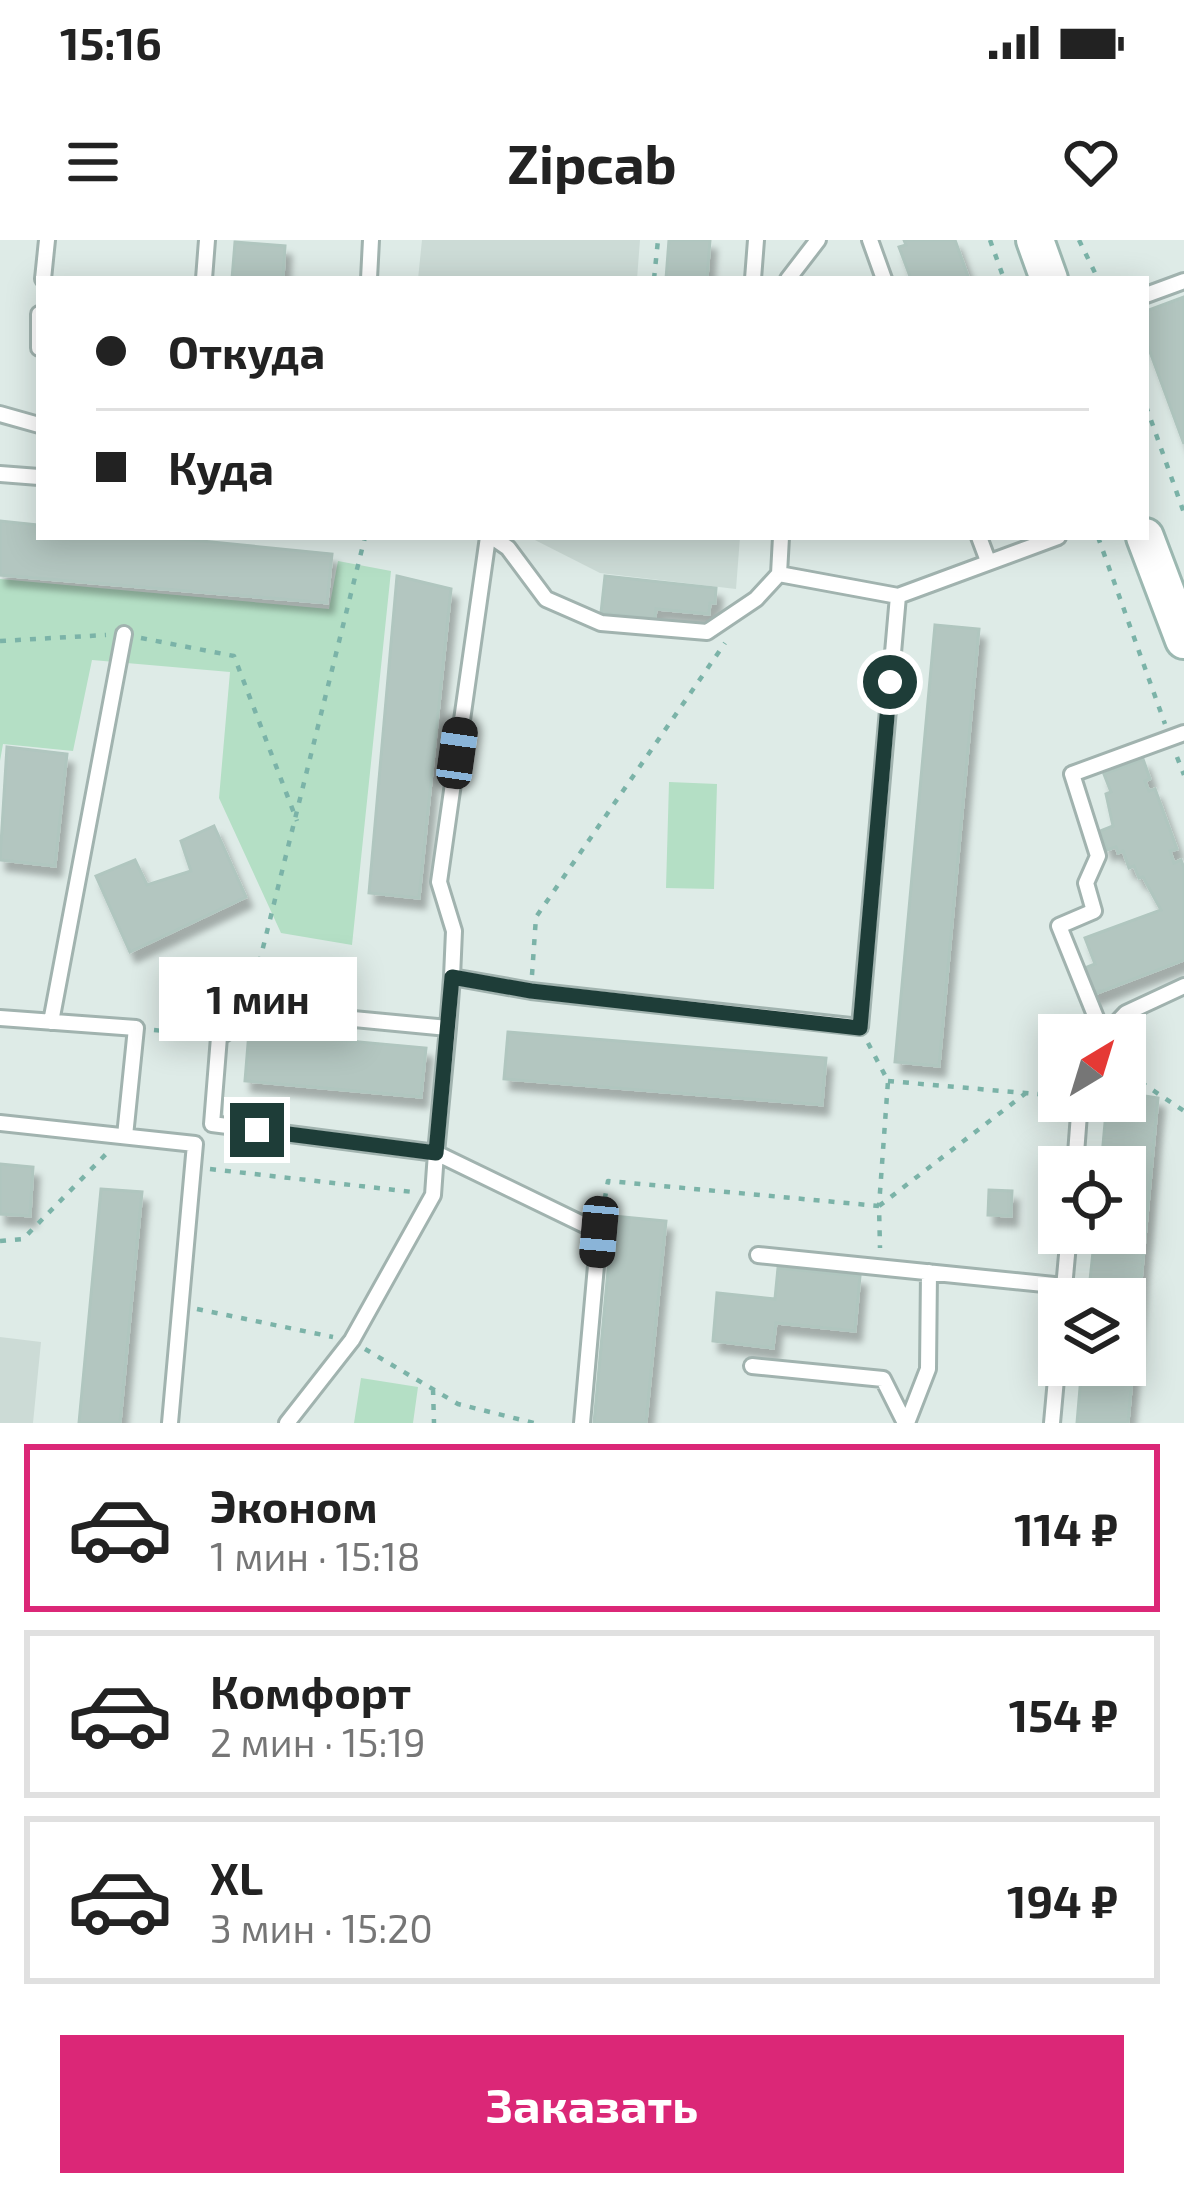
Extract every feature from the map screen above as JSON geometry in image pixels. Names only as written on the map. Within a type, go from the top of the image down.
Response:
[{"type":"main road","points":[[1146,540],[1184,640]]},
{"type":"lane","points":[[43,276],[47,240]]},
{"type":"lane","points":[[204,276],[207,240]]},
{"type":"lane","points":[[369,276],[371,240]]},
{"type":"lane","points":[[753,276],[756,240]]},
{"type":"lane","points":[[790,276],[818,240]]},
{"type":"lane","points":[[870,240],[883,276]]},
{"type":"lane","points":[[1149,295],[1184,281]]},
{"type":"lane","points":[[0,414],[36,424]]},
{"type":"lane","points":[[0,474],[36,477]]},
{"type":"lane","points":[[287,1423],[352,1340],[434,1195],[454,931],[439,882],[490,540]]},
{"type":"lane","points":[[495,540],[508,548],[546,599],[601,623],[707,632],[756,599],[778,574],[782,540]]},
{"type":"lane","points":[[980,540],[988,561]]},
{"type":"lane","points":[[778,574],[898,596],[1049,540]]},
{"type":"lane","points":[[452,977],[531,991],[860,1028],[898,596]]},
{"type":"lane","points":[[51,1022],[124,634]]},
{"type":"lane","points":[[1095,1014],[1059,926],[1094,911],[1087,883],[1098,856],[1072,774],[1177,736]]},
{"type":"lane","points":[[1125,1014],[1184,986]]},
{"type":"lane","points":[[448,1028],[248,1009],[245,1021],[220,1037],[212,1124],[436,1153],[599,1232],[582,1423]]},
{"type":"lane","points":[[0,1018],[136,1028],[125,1136]]},
{"type":"lane","points":[[0,1123],[195,1144],[170,1423]]},
{"type":"lane","points":[[758,1255],[929,1272],[1038,1289]]},
{"type":"lane","points":[[906,1423],[928,1369],[929,1272]]},
{"type":"lane","points":[[752,1366],[883,1379],[906,1423]]},
{"type":"lane","points":[[1052,1423],[1055,1386]]},
{"type":"path","points":[[654,276],[658,240]]},
{"type":"path","points":[[990,240],[1003,276]]},
{"type":"path","points":[[1079,240],[1097,276]]},
{"type":"path","points":[[1149,415],[1184,514]]},
{"type":"path","points":[[248,1009],[364,540]]},
{"type":"path","points":[[1098,540],[1177,736],[1184,775]]},
{"type":"path","points":[[531,991],[536,917],[756,599]]},
{"type":"path","points":[[0,641],[124,634],[234,656],[297,820]]},
{"type":"path","points":[[860,1028],[888,1082],[879,1206],[881,1268]]},
{"type":"path","points":[[144,1029],[220,1037]]},
{"type":"path","points":[[888,1082],[1038,1095]]},
{"type":"path","points":[[1146,1086],[1184,1111]]},
{"type":"path","points":[[599,1232],[608,1181],[879,1206],[1026,1094]]},
{"type":"path","points":[[0,1241],[23,1239],[125,1136]]},
{"type":"path","points":[[193,1167],[434,1195]]},
{"type":"path","points":[[433,1389],[434,1423]]},
{"type":"shaded area","points":[[422,240],[640,240],[637,276],[418,276]]},
{"type":"shaded area","points":[[535,540],[740,540],[736,589],[600,573]]},
{"type":"shaded area","points":[[0,1337],[41,1342],[33,1423],[0,1423]]},
{"type":"green space","points":[[338,561],[391,571],[352,945],[281,933],[219,798],[230,672],[92,660],[73,751],[3,744],[0,761],[0,579],[329,609]]},
{"type":"green space","points":[[669,782],[717,784],[714,889],[666,888]]},
{"type":"green space","points":[[361,1378],[418,1387],[413,1423],[354,1423]]},
{"type":"building","points":[[669,240],[710,240],[707,276],[666,276]]},
{"type":"building","points":[[904,240],[955,240],[968,276],[910,276],[899,247],[906,245]]},
{"type":"building","points":[[235,242],[285,246],[283,276],[232,276]]},
{"type":"building","points":[[1184,297],[1184,444],[1149,349],[1149,310]]},
{"type":"building","points":[[0,521],[36,525],[36,540],[191,540],[332,554],[327,603],[0,575]]},
{"type":"building","points":[[397,576],[451,589],[419,898],[369,893]]},
{"type":"building","points":[[605,576],[716,588],[715,603],[710,603],[709,614],[656,609],[655,619],[601,613]]},
{"type":"building","points":[[935,625],[979,629],[939,1066],[895,1062]]},
{"type":"building","points":[[7,747],[67,754],[55,866],[0,860]]},
{"type":"building","points":[[1143,759],[1150,779],[1145,781],[1149,791],[1155,789],[1177,849],[1170,851],[1174,863],[1181,860],[1184,868],[1184,960],[1092,995],[1082,969],[1095,964],[1085,938],[1161,910],[1143,877],[1139,878],[1134,866],[1129,868],[1123,851],[1107,850],[1100,831],[1113,826],[1106,794],[1111,792],[1104,774]]},
{"type":"building","points":[[214,826],[246,897],[130,952],[96,876],[135,860],[147,885],[191,871],[181,841]]},
{"type":"building","points":[[249,1032],[426,1048],[421,1097],[245,1081]]},
{"type":"building","points":[[508,1032],[826,1058],[822,1105],[504,1079]]},
{"type":"building","points":[[1146,1096],[1158,1098],[1146,1228],[1146,1146],[1103,1146],[1105,1122],[1146,1122]]},
{"type":"building","points":[[0,1164],[33,1167],[30,1216],[0,1214]]},
{"type":"building","points":[[101,1189],[142,1192],[120,1423],[79,1423]]},
{"type":"building","points":[[989,1190],[1012,1191],[1011,1216],[988,1215]]},
{"type":"building","points":[[613,1216],[666,1221],[646,1423],[594,1423]]},
{"type":"building","points":[[1093,1254],[1144,1254],[1141,1278],[1090,1278]]},
{"type":"building","points":[[778,1268],[860,1276],[855,1331],[776,1323],[773,1348],[713,1341],[717,1293],[775,1299]]},
{"type":"building","points":[[1080,1386],[1131,1386],[1128,1423],[1077,1423]]},
{"type":"route","points":[[257,1130],[436,1153],[452,977],[531,991],[860,1028],[890,682]]}]
